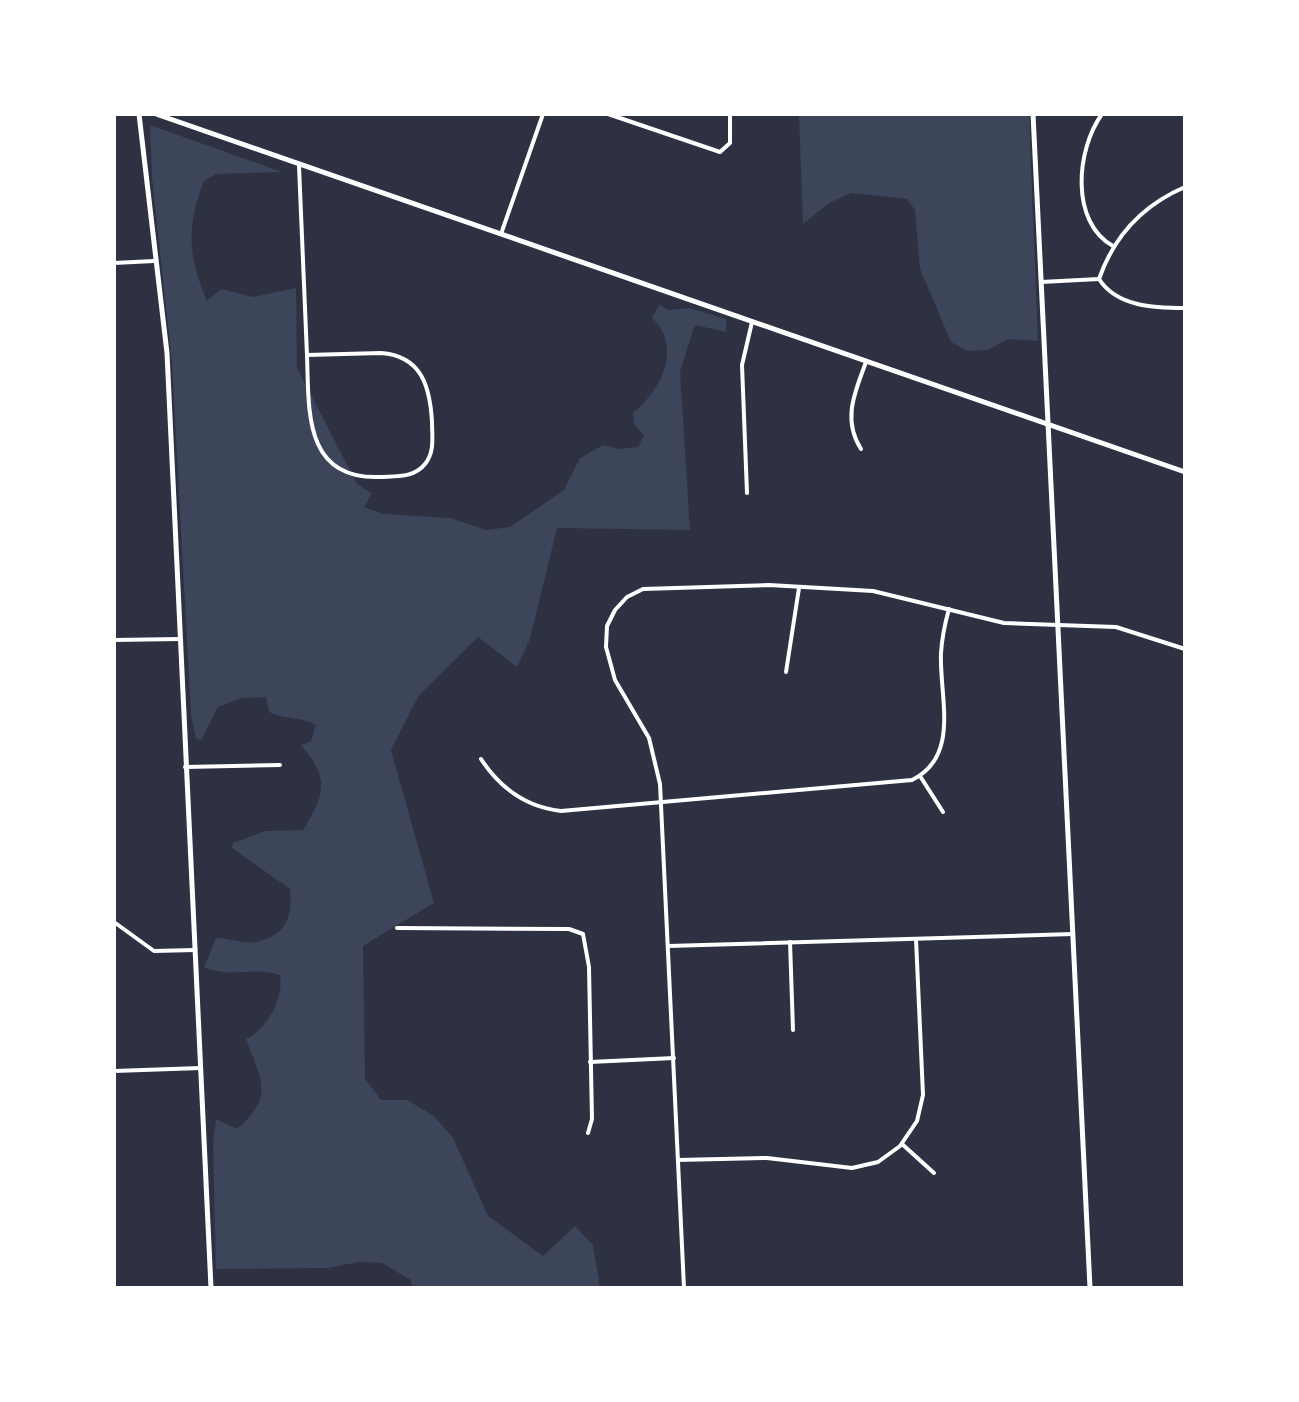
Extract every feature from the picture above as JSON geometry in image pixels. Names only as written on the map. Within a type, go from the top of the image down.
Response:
[{"type":"street","points":[[139,114],[167,353],[211,1288]]},
{"type":"street","points":[[156,114],[1185,472]]},
{"type":"street","points":[[501,234],[543,114]]},
{"type":"street","points":[[608,114],[717,151],[726,150],[730,143],[730,114]]},
{"type":"street","points":[[1033,114],[1090,1288]]},
{"type":"street","points":[[1102,114],[1087,147],[1083,203],[1094,230],[1113,246]]},
{"type":"street","points":[[299,166],[307,355],[311,428],[318,446],[329,460],[348,472],[366,477],[405,475],[423,465],[433,443],[430,396],[424,379],[414,365],[388,353],[307,355]]},
{"type":"street","points":[[1099,279],[1113,246],[1145,210],[1185,187]]},
{"type":"street","points":[[114,263],[154,261]]},
{"type":"street","points":[[1041,282],[1099,279]]},
{"type":"street","points":[[1099,279],[1128,302],[1185,308]]},
{"type":"street","points":[[747,493],[742,365],[752,322]]},
{"type":"street","points":[[861,449],[854,436],[850,411],[866,362]]},
{"type":"street","points":[[684,1288],[661,804],[656,757],[649,738],[615,680],[606,647],[607,626],[615,610],[636,592],[657,587],[880,592],[1004,623],[1116,627],[1185,649]]},
{"type":"street","points":[[786,672],[799,588]]},
{"type":"street","points":[[481,759],[512,794],[548,809],[569,812],[899,783],[920,776],[935,761],[943,742],[941,653],[949,609]]},
{"type":"street","points":[[114,640],[180,639]]},
{"type":"street","points":[[185,767],[280,765]]},
{"type":"street","points":[[920,776],[943,812]]},
{"type":"street","points":[[114,922],[154,951],[195,950]]},
{"type":"street","points":[[397,928],[578,929],[583,934],[589,967],[592,1122],[588,1133]]},
{"type":"street","points":[[668,946],[1073,934]]},
{"type":"street","points":[[678,1160],[767,1158],[855,1168],[881,1160],[902,1144],[917,1121],[923,1095],[916,939]]},
{"type":"street","points":[[790,942],[793,1030]]},
{"type":"street","points":[[590,1062],[674,1058]]},
{"type":"street","points":[[114,1071],[201,1068]]},
{"type":"street","points":[[902,1144],[934,1173]]},
{"type":"shaded area","points":[[799,114],[1029,114],[1038,341],[1008,339],[988,350],[968,351],[951,342],[920,269],[915,210],[907,199],[851,193],[829,203],[803,224]]},
{"type":"shaded area","points":[[150,125],[282,172],[216,174],[204,181],[192,227],[196,270],[207,301],[221,289],[253,297],[296,288],[297,368],[357,484],[372,493],[364,507],[383,514],[450,518],[486,530],[510,527],[564,490],[580,458],[603,445],[619,449],[638,447],[644,435],[634,424],[633,413],[652,393],[665,368],[667,355],[661,329],[652,318],[659,305],[669,310],[689,308],[726,319],[726,332],[695,325],[680,371],[690,530],[557,528],[530,639],[517,667],[478,637],[419,695],[391,750],[434,903],[363,946],[365,1079],[381,1100],[407,1100],[434,1116],[453,1138],[488,1216],[543,1256],[575,1226],[593,1245],[600,1288],[412,1288],[411,1280],[382,1263],[359,1262],[327,1268],[216,1269],[213,1143],[216,1119],[237,1129],[257,1107],[261,1097],[260,1077],[246,1039],[267,1020],[277,1003],[281,984],[280,975],[223,972],[204,967],[216,938],[256,942],[281,930],[290,908],[290,889],[232,848],[233,843],[265,831],[303,830],[316,806],[321,787],[317,768],[301,745],[311,741],[316,725],[269,712],[266,697],[242,698],[218,707],[201,740],[196,739],[191,715],[172,363],[152,178]]}]
